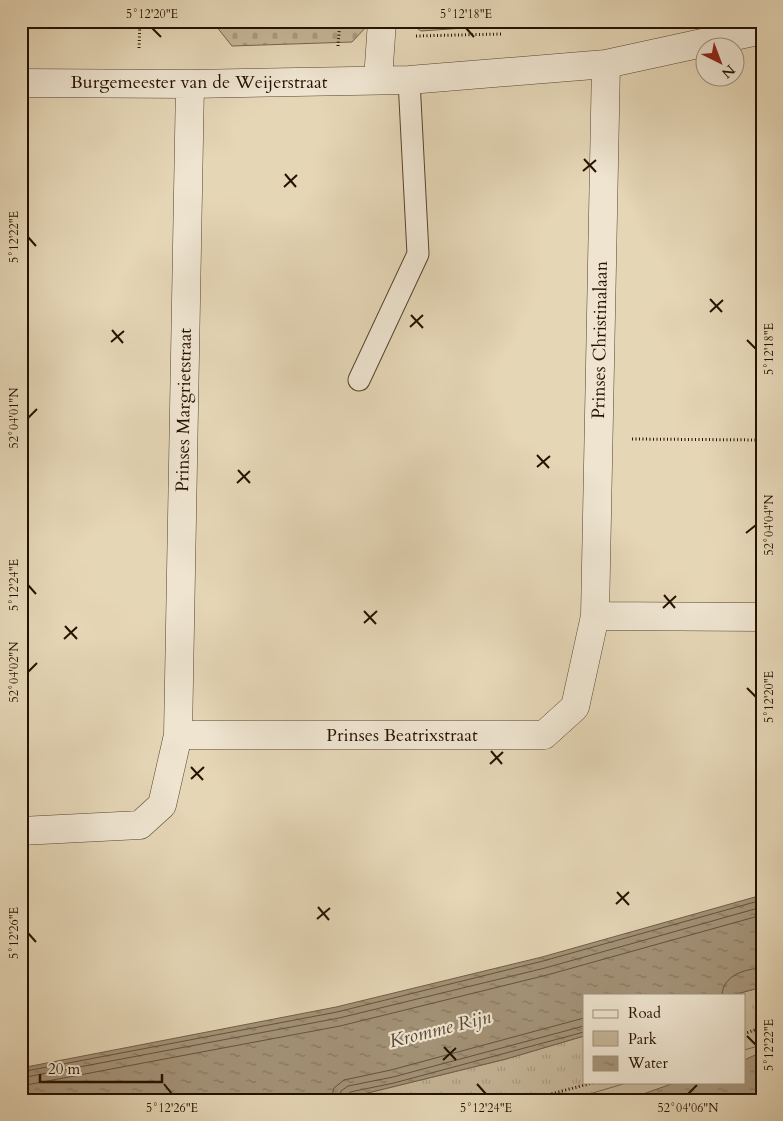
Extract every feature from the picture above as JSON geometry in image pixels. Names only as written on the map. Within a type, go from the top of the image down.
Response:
[{"type":"street","points":[[378,80],[382,21]]},
{"type":"street","name":"Burgemeester van de Weijerstraat","points":[[21,83],[190,84],[409,80],[606,64],[762,30]]},
{"type":"street","name":"Prinses Christinalaan","points":[[595,616],[606,64]]},
{"type":"street","name":"Prinses Margrietstraat","points":[[178,735],[190,84]]},
{"type":"street","points":[[595,616],[762,617]]},
{"type":"street","name":"Prinses Beatrixstraat","points":[[178,735],[544,735],[576,707],[595,616]]},
{"type":"street","points":[[21,831],[140,824],[162,805],[178,735]]},
{"type":"lane","points":[[359,380],[418,254],[409,80]]},
{"type":"path","points":[[406,36],[505,34]]},
{"type":"path","points":[[631,439],[762,440]]},
{"type":"path","points":[[746,1033],[762,1028]]},
{"type":"path","points":[[528,1100],[588,1084]]},
{"type":"green space","points":[[212,21],[366,21],[366,27],[352,42],[232,46]]},
{"type":"green space","points":[[406,21],[564,21],[421,31]]},
{"type":"green space","points":[[762,987],[762,1052],[746,1059],[746,994],[737,994]]},
{"type":"green space","points":[[583,1036],[583,1084],[671,1084],[626,1100],[339,1100],[506,1059]]},
{"type":"green space","points":[[762,1045],[762,1100],[569,1100],[623,1084],[746,1084],[746,1049]]},
{"type":"water","name":"Kromme Rijn","points":[[762,895],[762,987],[737,994],[583,994],[583,1036],[506,1059],[339,1100],[21,1100],[21,1068],[336,1007],[542,957]]},
{"type":"water","points":[[762,1052],[762,1100],[626,1100],[671,1084],[746,1084],[746,1059]]}]
